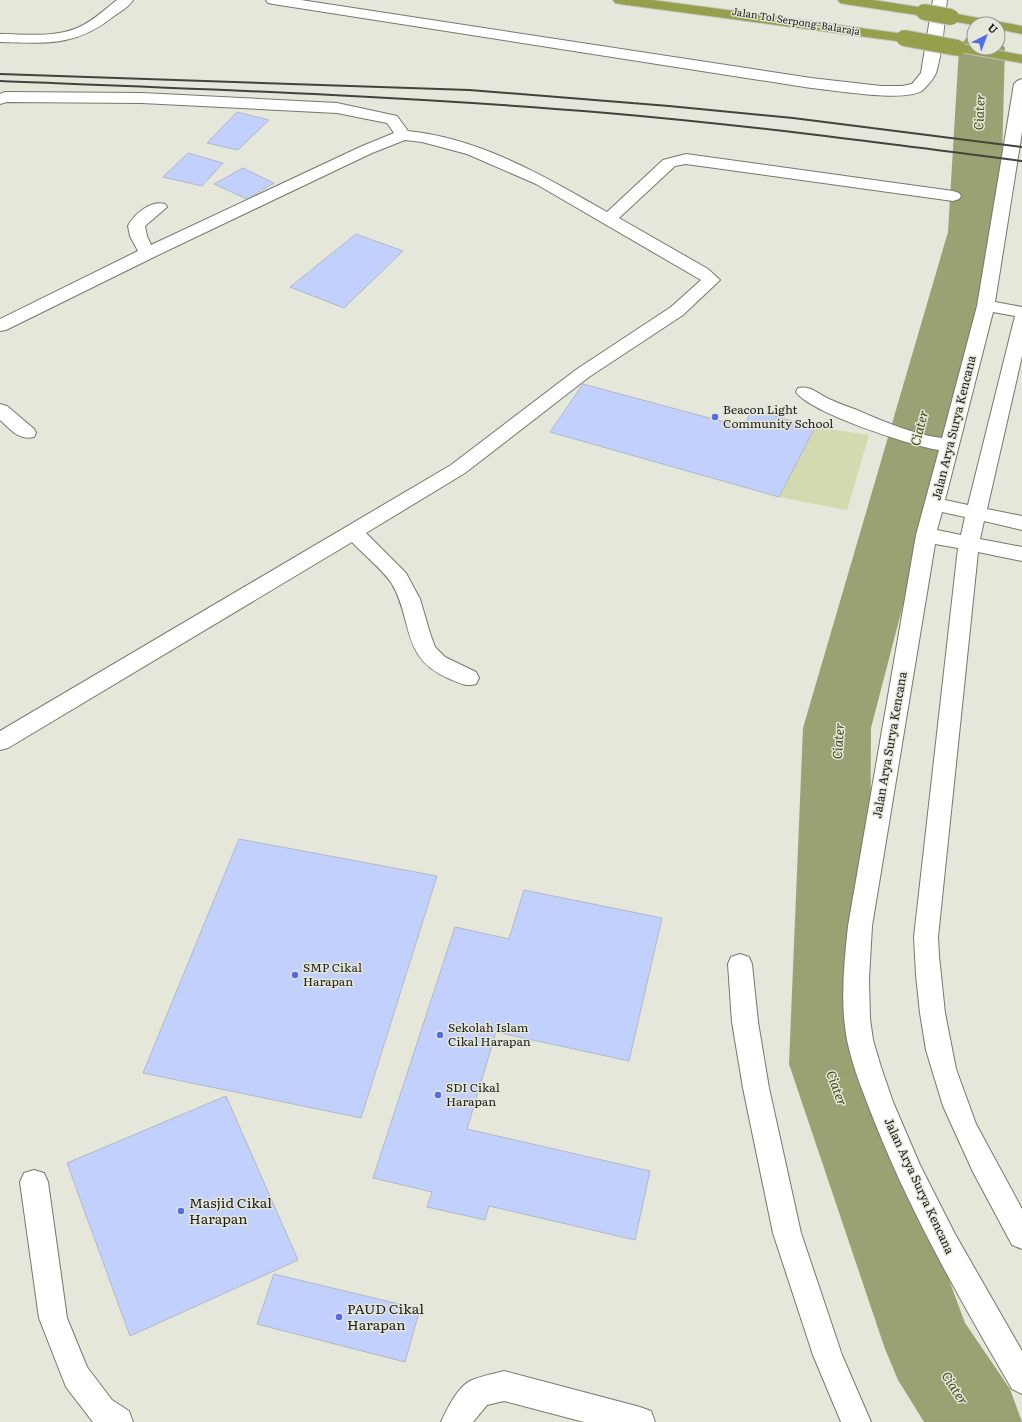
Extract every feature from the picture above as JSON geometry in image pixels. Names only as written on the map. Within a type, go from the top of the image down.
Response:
[{"type":"highway","points":[[620,0],[904,38],[1022,59]]},
{"type":"highway","name":"Jalan Tol Serpong–Balaraja","points":[[664,0],[904,38]]},
{"type":"highway","points":[[845,0],[966,20]]},
{"type":"highway","points":[[862,0],[919,12]]},
{"type":"highway","points":[[1006,27],[1022,30]]},
{"type":"street","points":[[0,38],[63,38],[89,28],[126,0]]},
{"type":"street","points":[[273,0],[586,47],[810,83],[881,91],[902,91],[916,88],[928,74],[932,57],[940,0]]},
{"type":"street","name":"Jalan Arya Surya Kencana","points":[[1022,84],[1001,204],[986,306],[926,535],[860,926],[855,988],[859,1034],[873,1083],[889,1125],[907,1166],[955,1262],[1022,1379]]},
{"type":"street","points":[[0,99],[5,97],[142,98],[337,108],[392,119],[403,135]]},
{"type":"street","points":[[0,326],[148,253],[366,150],[403,135],[423,138],[473,151],[542,181],[702,272],[711,280],[677,311],[583,373],[458,469],[0,742]]},
{"type":"street","points":[[609,219],[669,163],[686,160],[953,196]]},
{"type":"street","points":[[148,253],[136,234],[135,227],[138,221],[159,207]]},
{"type":"street","points":[[986,306],[1022,312]]},
{"type":"street","points":[[1022,318],[969,543],[926,937],[928,979],[934,1030],[949,1086],[970,1141],[1022,1236]]},
{"type":"street","points":[[805,392],[821,403],[899,435],[928,443],[949,445]]},
{"type":"street","points":[[0,410],[27,433]]},
{"type":"street","points":[[935,504],[1022,523]]},
{"type":"street","points":[[354,532],[399,578],[410,599],[419,633],[426,651],[438,663],[449,670],[468,678]]},
{"type":"street","points":[[926,535],[1022,554]]},
{"type":"street","points":[[740,964],[745,1022],[756,1088],[787,1233],[828,1355],[856,1422]]},
{"type":"street","points":[[34,1182],[53,1318],[76,1377],[102,1410],[118,1422]]},
{"type":"street","points":[[456,1422],[465,1406],[479,1392],[504,1386],[640,1422]]},
{"type":"green space","points":[[815,427],[869,435],[847,510],[779,497]]},
{"type":"building","points":[[237,112],[269,120],[238,150],[207,143]]},
{"type":"building","points":[[188,153],[223,163],[202,186],[163,177]]},
{"type":"building","points":[[243,168],[274,183],[247,199],[214,184]]},
{"type":"building","points":[[356,234],[403,251],[344,308],[290,287]]},
{"type":"building","points":[[583,384],[743,427],[752,410],[815,427],[779,497],[550,432]]},
{"type":"building","name":"SMP Cikal Harapan","points":[[239,839],[437,876],[361,1118],[143,1073]]},
{"type":"building","name":"SDI Cikal Harapan","points":[[524,890],[662,918],[629,1061],[496,1032],[467,1129],[650,1171],[635,1240],[489,1206],[485,1220],[427,1207],[432,1192],[373,1178],[455,927],[509,939]]},
{"type":"building","name":"Masjid Cikal Harapan","points":[[226,1096],[298,1260],[130,1336],[67,1163]]},
{"type":"building","name":"PAUD Cikal Harapan","points":[[274,1274],[420,1309],[405,1362],[257,1324]]},
{"type":"waterway","name":"Ciater","points":[[977,1422],[930,1349],[829,1064],[837,728],[974,232],[982,56]]},
{"type":"railway","points":[[0,74],[469,90],[669,106],[793,118],[1022,147]]},
{"type":"railway","points":[[0,81],[228,90],[531,107],[607,113],[763,129],[1022,161]]},
{"type":"place","name":"Beacon Light Community School","points":[[715,417]]},
{"type":"place","name":"SMP Cikal Harapan","points":[[295,975]]},
{"type":"place","name":"Sekolah Islam Cikal Harapan","points":[[440,1035]]},
{"type":"place","name":"SDI Cikal Harapan","points":[[438,1095]]},
{"type":"place","name":"Masjid Cikal Harapan","points":[[181,1211]]},
{"type":"place","name":"PAUD Cikal Harapan","points":[[339,1317]]}]
